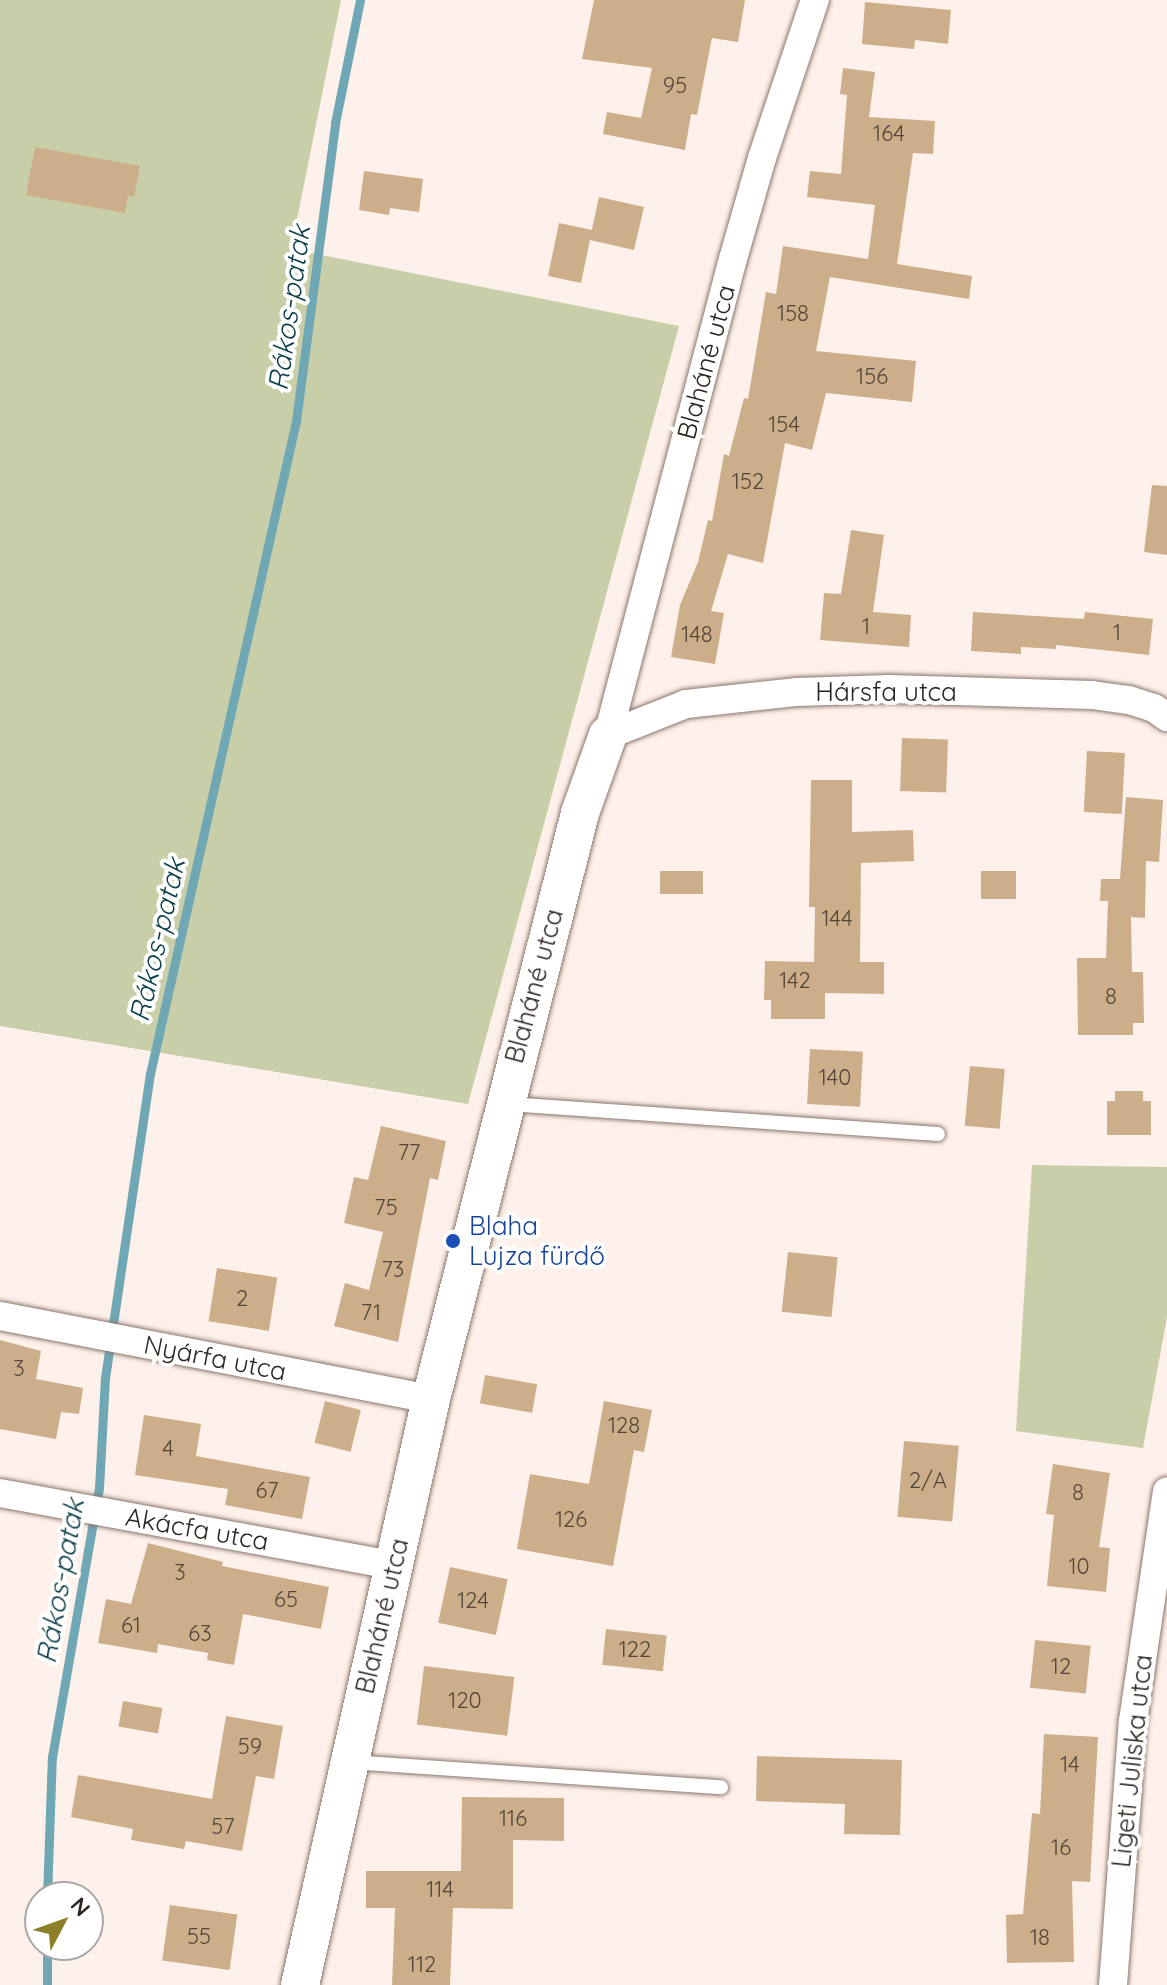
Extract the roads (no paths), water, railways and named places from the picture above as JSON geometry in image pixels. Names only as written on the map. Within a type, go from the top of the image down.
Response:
[{"type":"street","name":"Blaháné utca","points":[[300,1985],[431,1399],[504,1104],[580,813],[608,735],[737,245],[815,0]]},
{"type":"street","name":"Hársfa utca","points":[[608,735],[686,704],[797,692],[889,689],[1092,695],[1129,700],[1154,708],[1167,717]]},
{"type":"street","name":"Nyárfa utca","points":[[0,1316],[431,1399]]},
{"type":"street","name":"Ligeti Juliska utca","points":[[1113,1985],[1133,1721],[1167,1491]]},
{"type":"street","name":"Akácfa utca","points":[[0,1493],[394,1565]]},
{"type":"lane","points":[[504,1104],[938,1134]]},
{"type":"lane","points":[[350,1762],[721,1787]]},
{"type":"waterway","name":"Rákos-patak","points":[[48,1881],[52,1757],[99,1488],[105,1378],[150,1074],[296,421],[335,123],[360,0]]},
{"type":"waterway","name":"Rákos-patak","points":[[47,1961],[47,1985]]},
{"type":"place","name":"Blaha Lujza fürdő","points":[[453,1241]]}]
